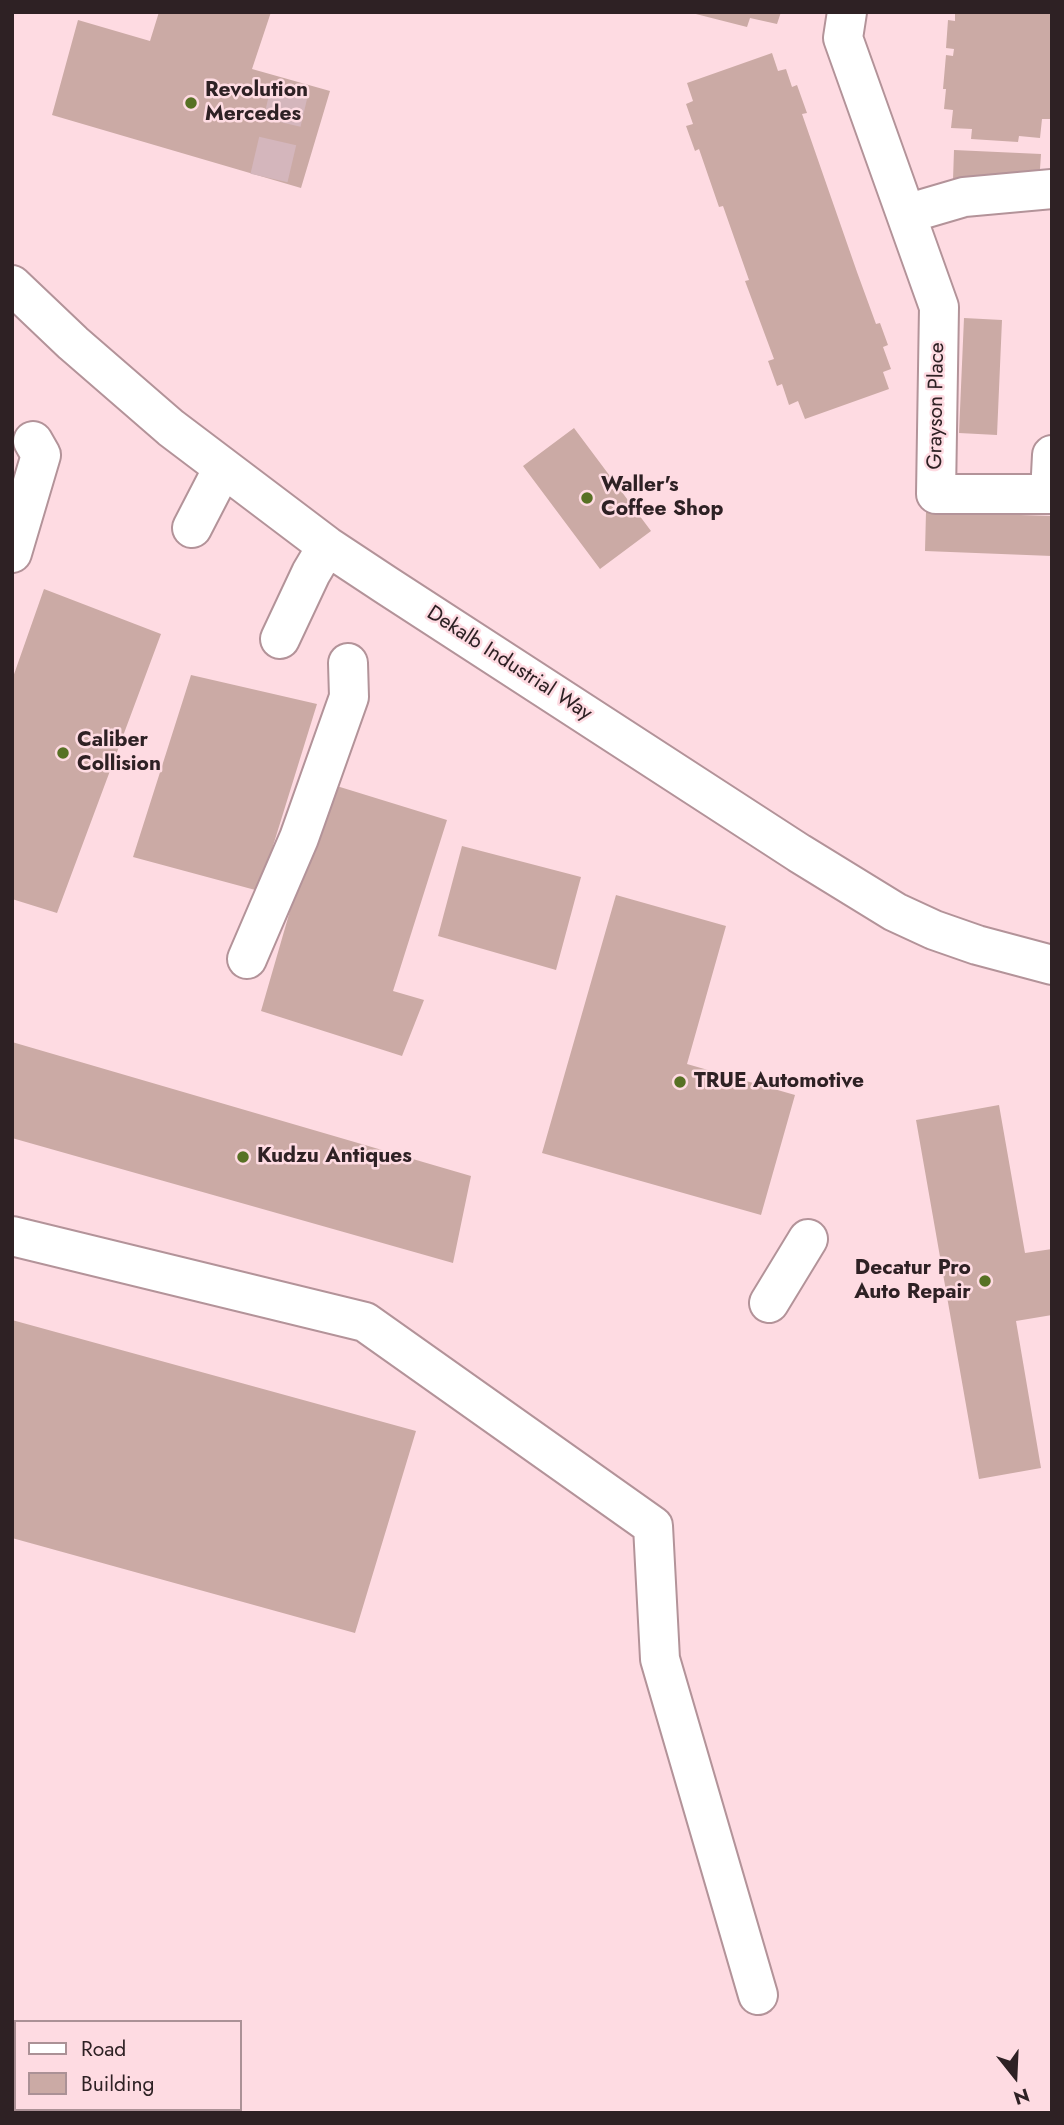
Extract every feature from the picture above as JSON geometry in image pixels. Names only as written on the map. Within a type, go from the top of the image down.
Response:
[{"type":"street","name":"Grayson Place","points":[[847,12],[844,38],[939,307],[936,494],[1050,494],[1052,455]]},
{"type":"street","points":[[906,214],[964,197],[1052,189]]},
{"type":"street","name":"Dekalb Industrial Way","points":[[12,285],[161,420],[327,546],[799,853],[895,912],[934,930],[977,945],[1052,965]]},
{"type":"street","points":[[12,553],[41,455],[33,441]]},
{"type":"street","points":[[192,528],[223,467]]},
{"type":"street","points":[[280,639],[311,573],[327,546]]},
{"type":"street","points":[[247,959],[299,838],[349,697],[348,663]]},
{"type":"street","points":[[12,1236],[365,1322],[653,1526],[660,1659],[758,1995]]},
{"type":"street","points":[[769,1303],[808,1240]]},
{"type":"building","name":"Revolution Mercedes","points":[[159,12],[271,12],[252,69],[330,91],[301,188],[52,115],[78,20],[150,41]]},
{"type":"building","points":[[688,12],[781,12],[777,24],[750,18],[747,27]]},
{"type":"building","points":[[955,12],[1052,12],[1050,119],[1042,119],[1040,138],[1019,136],[1018,142],[971,139],[972,129],[951,128],[953,110],[944,109],[946,89],[943,89],[946,55],[953,56],[954,49],[946,48],[948,20],[955,21]]},
{"type":"building","points":[[772,53],[778,71],[786,69],[792,87],[797,85],[807,113],[802,114],[857,272],[876,324],[880,323],[888,345],[883,347],[891,369],[883,372],[889,389],[805,419],[798,401],[789,405],[782,384],[777,386],[768,361],[774,359],[745,281],[749,280],[723,206],[719,207],[699,149],[695,151],[686,126],[693,124],[686,104],[693,101],[687,83]]},
{"type":"building","points":[[954,150],[1041,154],[1039,184],[953,180]]},
{"type":"building","points":[[964,318],[1002,320],[997,435],[959,433]]},
{"type":"building","name":"Waller's Coffee Shop","points":[[574,428],[651,531],[600,569],[523,466]]},
{"type":"building","points":[[926,512],[1052,516],[1052,556],[925,551]]},
{"type":"building","points":[[44,589],[161,634],[57,913],[12,899],[12,680]]},
{"type":"building","points":[[191,675],[317,704],[259,891],[133,857]]},
{"type":"building","points":[[327,783],[447,820],[393,991],[424,1000],[402,1056],[261,1011]]},
{"type":"building","points":[[462,846],[581,877],[556,970],[438,936]]},
{"type":"building","points":[[616,895],[726,926],[687,1064],[795,1095],[761,1215],[542,1153]]},
{"type":"building","name":"Kudzu Antiques","points":[[12,1042],[471,1176],[453,1263],[12,1138]]},
{"type":"building","points":[[999,1105],[1025,1253],[1052,1249],[1052,1315],[1016,1321],[1041,1468],[979,1479],[916,1120]]},
{"type":"building","points":[[12,1320],[416,1431],[355,1633],[12,1538]]},
{"type":"tunnel","points":[[269,178],[292,80]]},
{"type":"place","name":"Revolution Mercedes","points":[[191,103]]},
{"type":"place","name":"Waller's Coffee Shop","points":[[587,498]]},
{"type":"place","name":"Caliber Collision","points":[[63,753]]},
{"type":"place","name":"TRUE Automotive","points":[[680,1082]]},
{"type":"place","name":"Kudzu Antiques","points":[[243,1157]]},
{"type":"place","name":"Decatur Pro Auto Repair","points":[[985,1281]]}]
